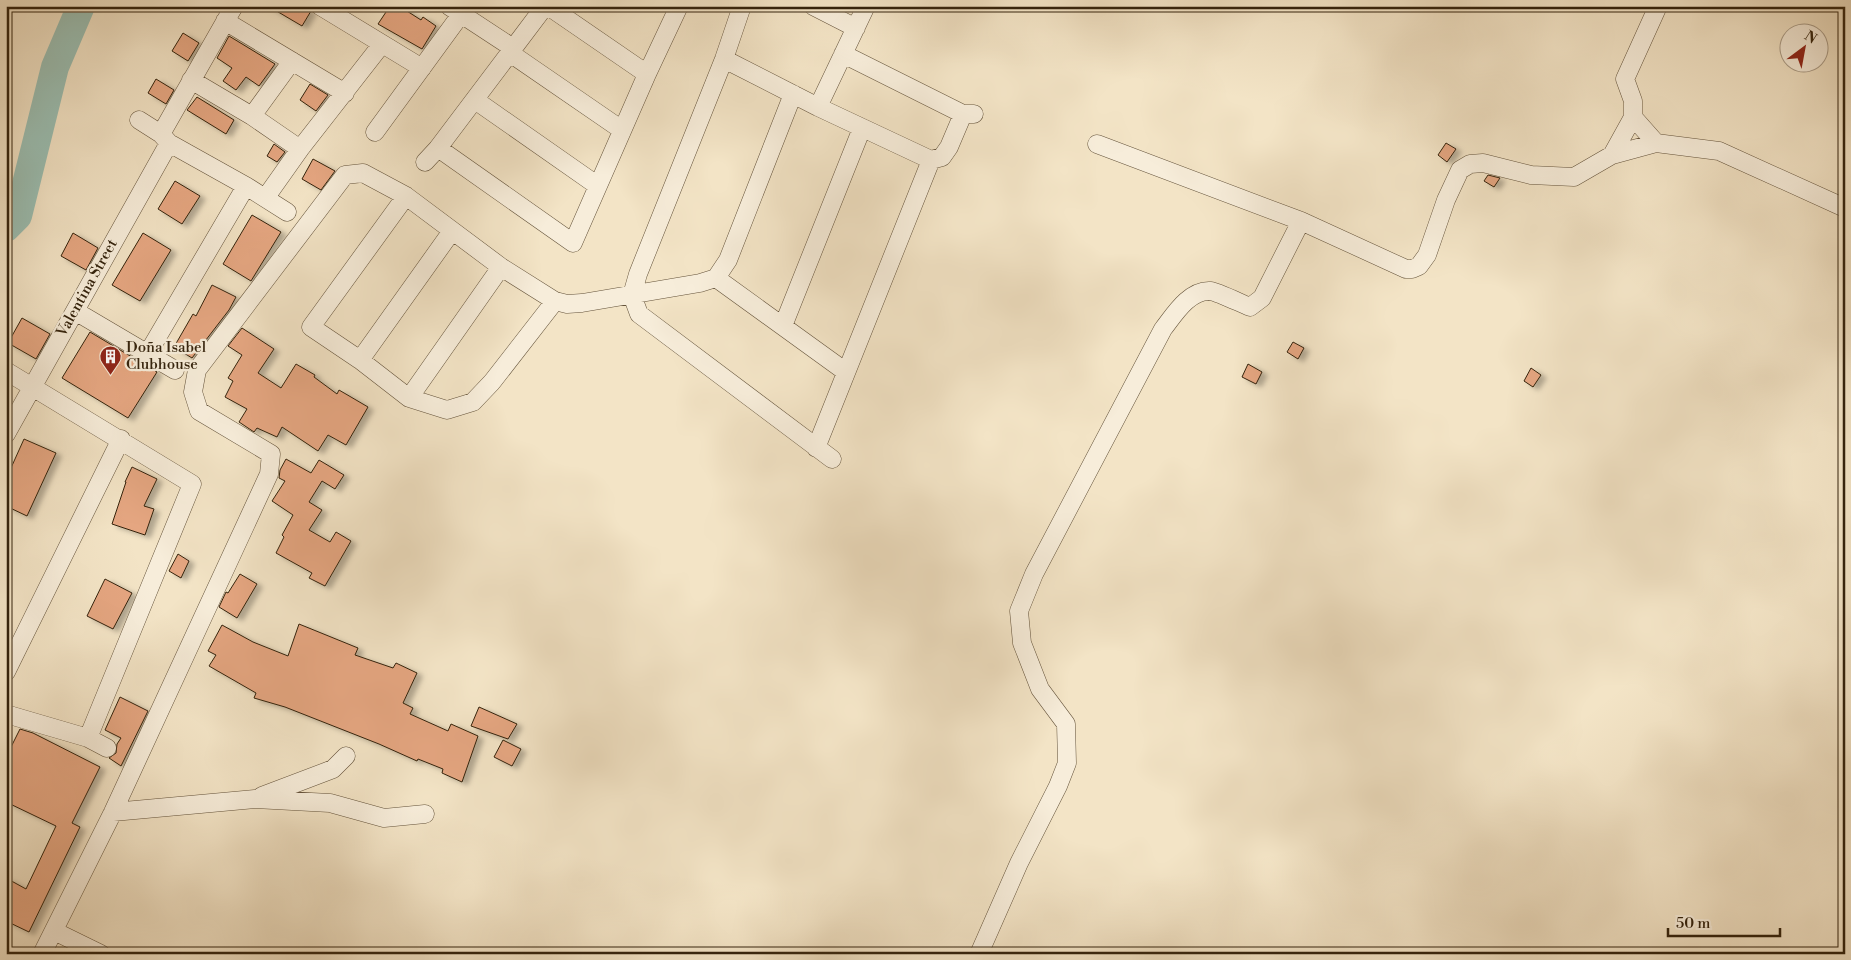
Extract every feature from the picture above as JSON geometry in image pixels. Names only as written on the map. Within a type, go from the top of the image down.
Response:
[{"type":"street","points":[[320,6],[422,68]]},
{"type":"street","points":[[425,162],[438,148],[511,50],[547,6],[646,74]]},
{"type":"street","points":[[438,148],[573,242],[646,74],[679,6]]},
{"type":"street","points":[[742,6],[724,59],[638,274],[632,295],[640,314],[832,459]]},
{"type":"street","points":[[813,6],[856,28]]},
{"type":"street","points":[[818,107],[866,6]]},
{"type":"street","points":[[1612,155],[1633,116],[1633,101],[1625,79],[1658,6]]},
{"type":"street","points":[[375,132],[422,68],[459,9],[511,50],[622,130]]},
{"type":"street","points":[[229,14],[292,61],[345,93]]},
{"type":"street","name":"Valentina Street","points":[[6,434],[75,311],[165,138],[191,80],[229,14]]},
{"type":"street","points":[[266,197],[300,149],[382,44]]},
{"type":"street","points":[[724,59],[818,107],[931,160],[942,157],[969,114],[844,54]]},
{"type":"street","points":[[252,116],[292,61]]},
{"type":"street","points":[[191,80],[252,116],[300,149]]},
{"type":"street","points":[[42,954],[113,812],[269,474],[271,454],[199,410],[192,392],[197,370],[345,175],[363,173],[406,196],[501,268],[555,301],[567,304],[582,303],[700,283],[716,278],[728,260],[793,94]]},
{"type":"street","points":[[475,100],[598,186]]},
{"type":"street","points":[[1633,116],[1656,143]]},
{"type":"street","points":[[139,120],[165,138],[266,197],[287,212]]},
{"type":"street","points":[[783,326],[862,128]]},
{"type":"street","points":[[1097,144],[1301,221],[1412,269],[1419,266],[1427,255],[1446,200],[1460,170],[1470,164],[1483,163],[1531,175],[1574,177],[1612,155],[1656,143],[1719,151],[1845,208]]},
{"type":"street","points":[[816,448],[931,160]]},
{"type":"street","points":[[148,353],[246,186]]},
{"type":"street","points":[[406,196],[311,327],[360,360],[409,398],[447,410],[473,402],[492,382],[555,301]]},
{"type":"street","points":[[979,954],[1019,863],[1058,786],[1067,763],[1066,724],[1040,689],[1022,643],[1019,611],[1034,574],[1163,329],[1188,299],[1200,292],[1211,291],[1250,306],[1262,298],[1301,221]]},
{"type":"street","points":[[360,360],[452,231]]},
{"type":"street","points":[[409,398],[501,268]]},
{"type":"street","points":[[716,278],[846,372]]},
{"type":"street","points":[[75,311],[175,370]]},
{"type":"street","points":[[6,371],[121,439],[192,484],[88,738]]},
{"type":"street","points":[[6,672],[121,439]]},
{"type":"street","points":[[6,714],[88,738],[107,748]]},
{"type":"street","points":[[255,799],[333,769],[346,756]]},
{"type":"street","points":[[113,812],[255,799],[330,803],[384,818],[425,814]]},
{"type":"street","points":[[54,931],[101,954]]},
{"type":"building","points":[[268,6],[303,6],[311,11],[302,26]]},
{"type":"building","points":[[390,6],[399,6],[421,20],[423,17],[436,26],[422,49],[378,24]]},
{"type":"building","points":[[183,33],[199,43],[188,61],[172,51]]},
{"type":"building","points":[[229,36],[275,64],[259,86],[246,77],[236,90],[223,81],[232,68],[217,58]]},
{"type":"building","points":[[156,79],[174,90],[166,104],[148,93]]},
{"type":"building","points":[[310,84],[328,95],[316,111],[300,100]]},
{"type":"building","points":[[197,97],[234,120],[226,134],[187,110]]},
{"type":"building","points":[[1446,143],[1456,149],[1447,162],[1438,155]]},
{"type":"building","points":[[274,144],[285,152],[277,162],[267,156]]},
{"type":"building","points":[[313,159],[335,171],[321,190],[302,179]]},
{"type":"building","points":[[1488,175],[1500,178],[1494,187],[1484,181]]},
{"type":"building","points":[[175,181],[200,196],[182,224],[158,209]]},
{"type":"building","points":[[252,215],[281,232],[251,281],[223,264]]},
{"type":"building","points":[[73,233],[98,248],[86,270],[61,256]]},
{"type":"building","points":[[143,233],[171,250],[140,301],[112,285]]},
{"type":"building","points":[[212,285],[236,297],[229,310],[192,358],[174,347],[193,314],[196,316]]},
{"type":"building","points":[[22,318],[50,334],[36,359],[8,343]]},
{"type":"building","points":[[242,328],[274,349],[258,373],[281,388],[296,364],[315,375],[314,377],[337,394],[339,390],[368,407],[346,445],[328,435],[318,451],[282,427],[277,437],[257,428],[254,432],[239,422],[247,409],[225,397],[233,381],[228,378],[242,355],[228,346]]},
{"type":"building","name":"Doña Isabel Clubhouse","points":[[90,332],[157,372],[128,418],[62,378]]},
{"type":"building","points":[[1293,342],[1304,348],[1298,359],[1287,352]]},
{"type":"building","points":[[1248,364],[1262,372],[1256,384],[1242,377]]},
{"type":"building","points":[[1531,368],[1541,375],[1533,387],[1524,381]]},
{"type":"building","points":[[24,439],[56,453],[27,516],[6,506],[6,479]]},
{"type":"building","points":[[286,459],[311,473],[319,460],[344,475],[335,489],[322,481],[309,502],[322,510],[309,530],[330,542],[336,532],[351,541],[325,586],[309,578],[312,573],[276,553],[284,537],[282,535],[293,515],[272,501],[285,481],[279,478],[280,470]]},
{"type":"building","points":[[132,467],[157,479],[144,506],[154,509],[145,535],[112,524],[125,482]]},
{"type":"building","points":[[178,554],[189,561],[181,578],[169,571]]},
{"type":"building","points":[[240,574],[257,584],[237,618],[219,607],[226,592],[228,593]]},
{"type":"building","points":[[105,579],[132,593],[113,629],[87,616]]},
{"type":"building","points":[[299,624],[358,648],[355,655],[393,668],[396,663],[417,673],[403,703],[413,708],[410,714],[448,731],[451,724],[478,736],[462,782],[442,773],[443,769],[418,759],[417,761],[285,707],[254,698],[256,693],[209,666],[216,655],[208,651],[222,625],[253,642],[288,656]]},
{"type":"building","points":[[120,697],[148,711],[121,766],[109,758],[116,753],[117,744],[121,738],[105,730]]},
{"type":"building","points":[[479,707],[517,724],[508,739],[471,726]]},
{"type":"building","points":[[20,729],[33,733],[100,767],[72,823],[80,827],[29,932],[6,921],[6,878],[26,889],[56,826],[6,802],[6,757]]},
{"type":"building","points":[[503,740],[521,749],[512,766],[494,757]]},
{"type":"waterway","points":[[6,228],[18,216],[55,67],[81,6]]},
{"type":"place","name":"Doña Isabel Clubhouse","points":[[110,375]]}]
